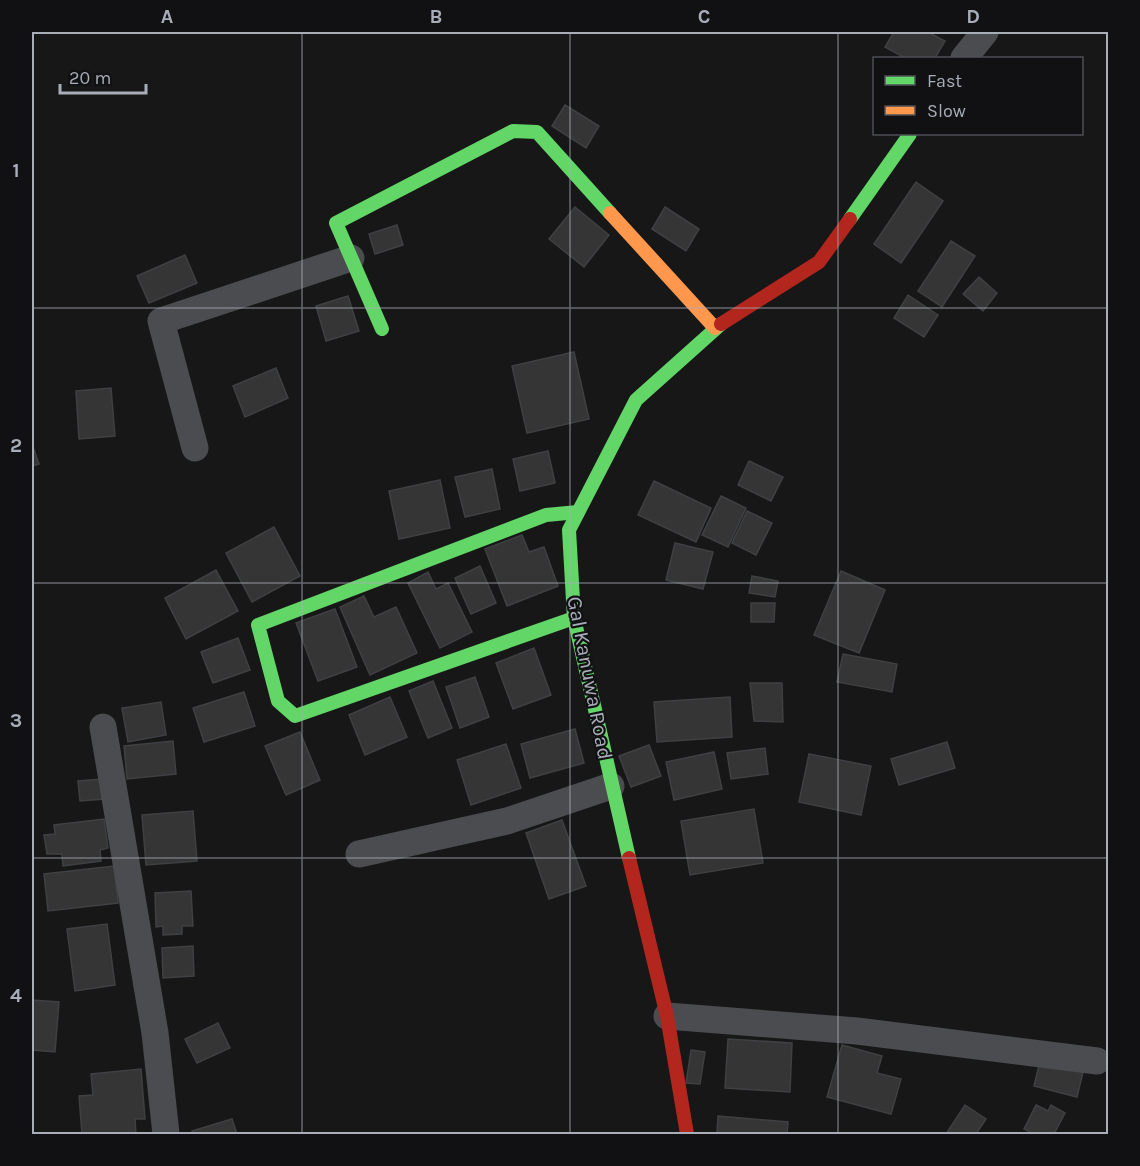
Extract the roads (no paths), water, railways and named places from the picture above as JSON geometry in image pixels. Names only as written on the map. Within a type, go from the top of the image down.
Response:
[{"type":"street","points":[[965,57],[983,32]]},
{"type":"street","points":[[382,329],[336,223],[513,131],[537,132],[715,328]]},
{"type":"street","name":"Gal Kanuwa Road","points":[[687,1134],[667,1016],[611,786],[574,618],[569,530],[636,400],[715,328],[819,262],[909,135]]},
{"type":"street","points":[[195,448],[161,321],[351,258]]},
{"type":"street","points":[[574,618],[295,716],[278,701],[258,625],[546,515],[578,512]]},
{"type":"street","points":[[103,727],[155,1033],[166,1134]]},
{"type":"street","points":[[359,854],[507,821],[611,786]]},
{"type":"street","points":[[667,1016],[857,1031],[1097,1061]]}]
